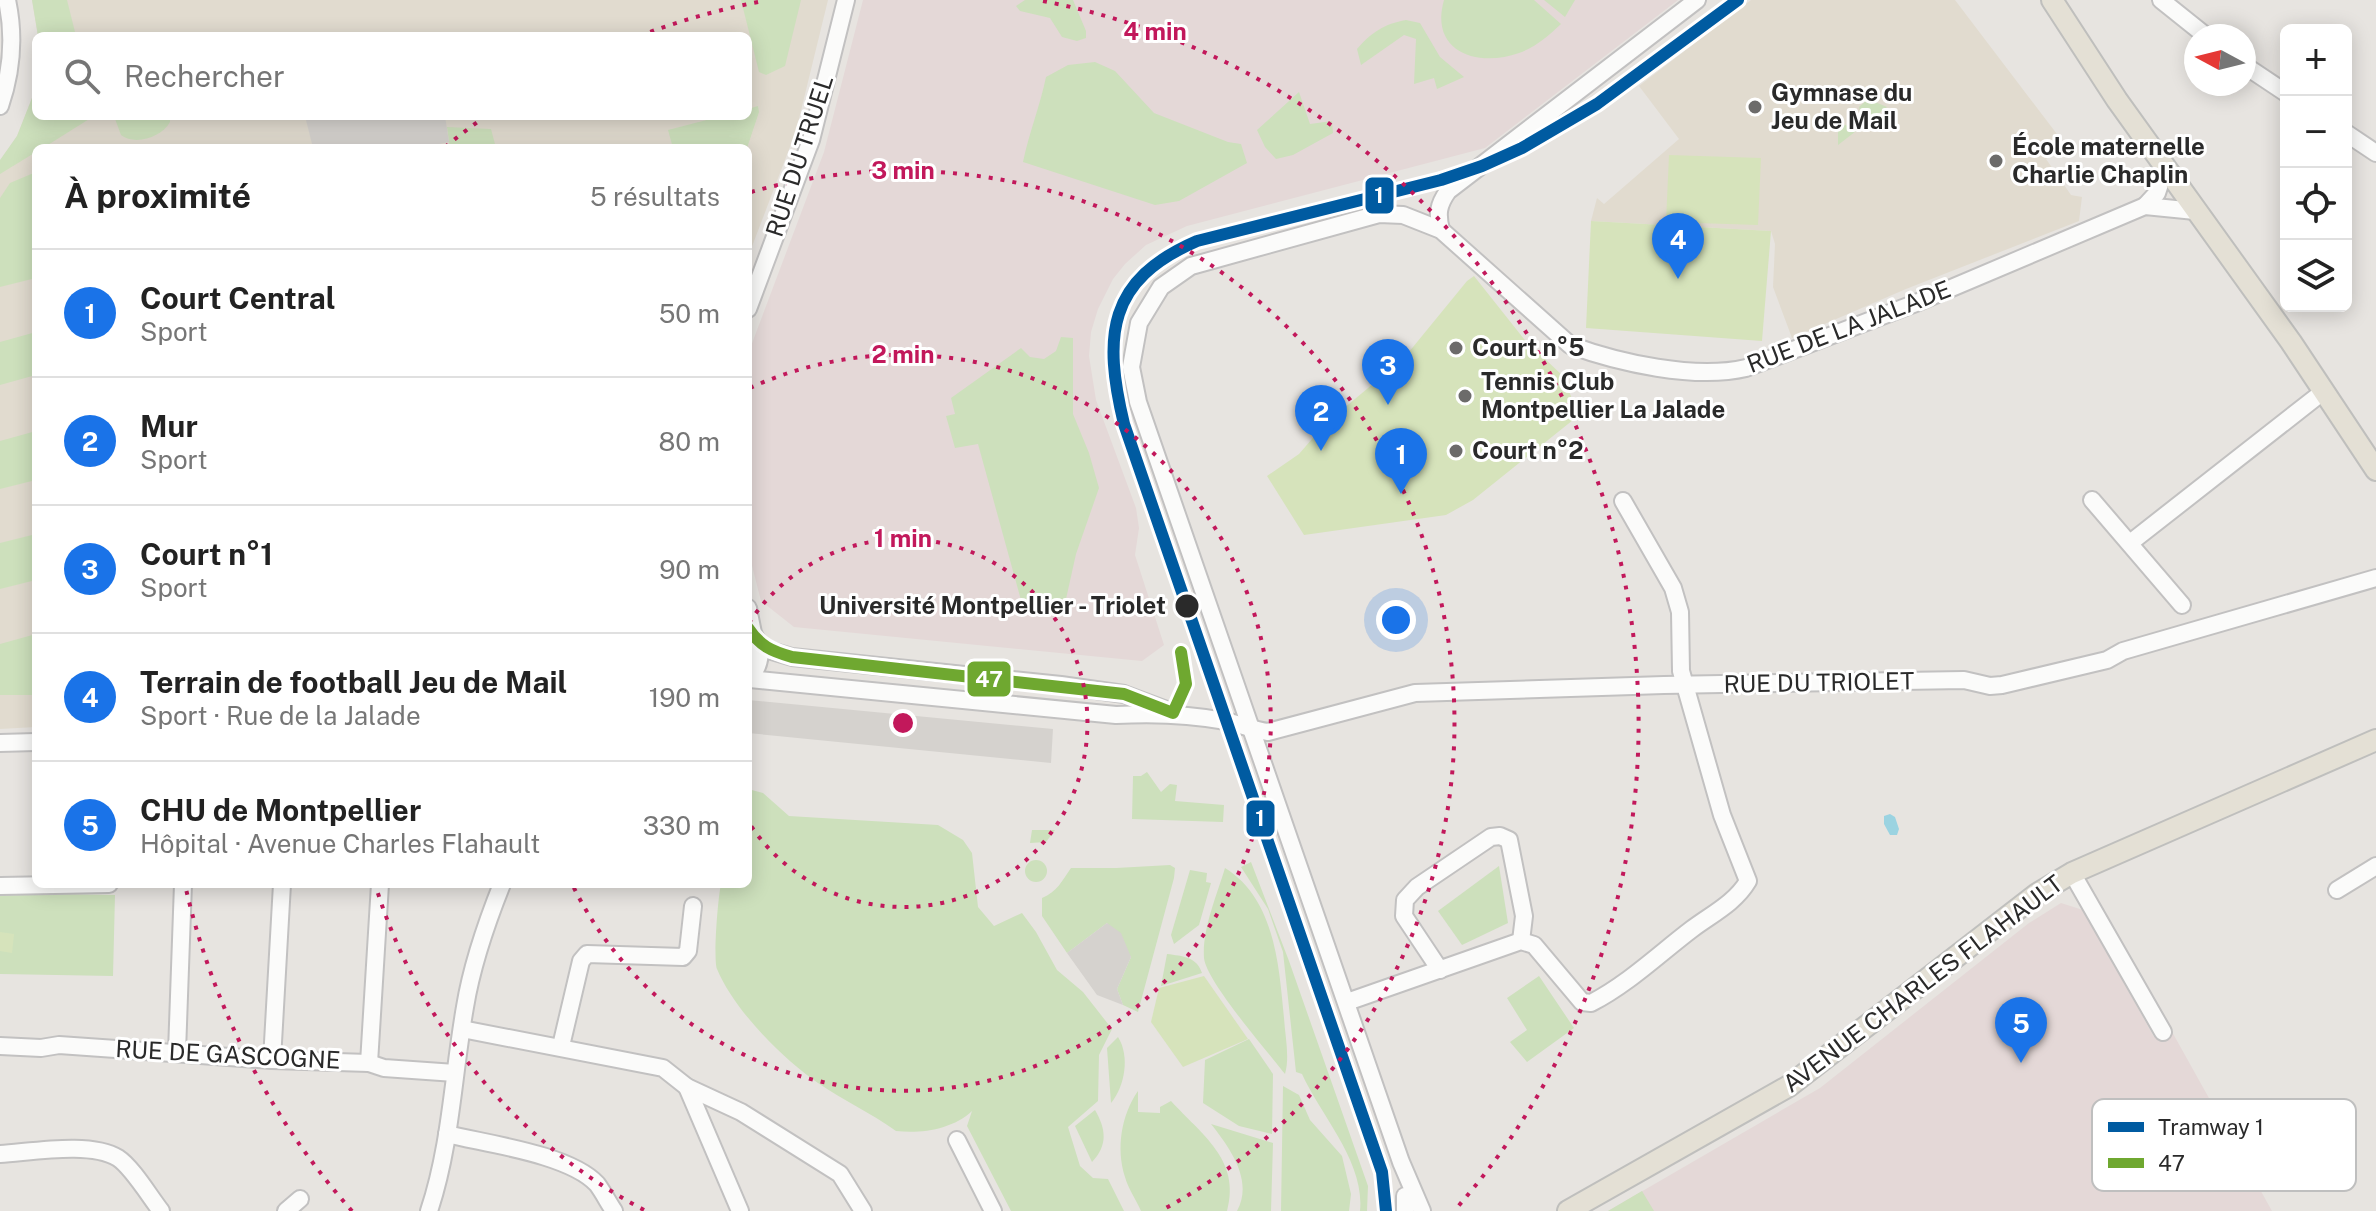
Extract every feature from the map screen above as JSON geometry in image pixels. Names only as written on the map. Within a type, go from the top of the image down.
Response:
[{"type":"main road","points":[[2052,0],[2117,100],[2324,391],[2376,470]]},
{"type":"main road","points":[[2064,0],[2072,27]]},
{"type":"main road","name":"AVENUE CHARLES FLAHAULT","points":[[1568,1211],[1789,1086],[2037,894],[2072,873],[2376,740]]},
{"type":"street","points":[[0,106],[11,64],[11,16],[7,0]]},
{"type":"street","name":"RUE DU TRUEL","points":[[752,298],[811,140],[846,0]]},
{"type":"street","points":[[1441,230],[1438,212],[1440,202],[1448,191],[1697,0]]},
{"type":"street","points":[[2161,0],[2191,24]]},
{"type":"street","points":[[2256,73],[2280,89]]},
{"type":"street","points":[[2352,137],[2376,153]]},
{"type":"street","points":[[2145,206],[2157,193],[2165,169]]},
{"type":"street","name":"RUE DE LA JALADE","points":[[1441,230],[1570,345],[1594,354],[1682,371],[1723,373],[1746,368],[1891,313],[2145,206],[2195,211]]},
{"type":"street","points":[[1422,1211],[1401,1162],[1138,402],[1131,367],[1139,323],[1161,287],[1191,266],[1379,214],[1403,215],[1441,230]]},
{"type":"street","points":[[2130,543],[2324,391]]},
{"type":"street","points":[[2092,500],[2182,605]]},
{"type":"street","points":[[1347,1002],[1521,941],[1534,945],[1582,1002],[1591,1003],[1728,904],[1741,893],[1748,881],[1722,815],[1681,671],[1680,612],[1673,588],[1623,501]]},
{"type":"street","name":"RUE DU TRIOLET","points":[[1173,713],[1268,732],[1415,693],[1964,680],[1990,686],[2016,683],[2107,660],[2123,651],[2376,578]]},
{"type":"street","points":[[752,675],[759,662],[753,634]]},
{"type":"street","points":[[753,634],[768,650],[792,657],[1124,694],[1173,713]]},
{"type":"street","points":[[752,680],[1116,715],[1173,713]]},
{"type":"street","points":[[0,743],[32,742]]},
{"type":"street","points":[[1440,970],[1404,916],[1405,900],[1417,887],[1491,837],[1500,836],[1509,840],[1524,916],[1521,941]]},
{"type":"street","points":[[2337,890],[2376,866]]},
{"type":"street","points":[[2072,873],[2163,1032]]},
{"type":"street","points":[[0,886],[32,885]]},
{"type":"street","points":[[177,1052],[183,888]]},
{"type":"street","points":[[272,1060],[282,888]]},
{"type":"street","points":[[369,1063],[380,888]]},
{"type":"street","points":[[429,1211],[447,1134],[475,956],[500,888]]},
{"type":"street","points":[[561,1046],[581,961],[587,954],[683,957],[688,951],[693,906]]},
{"type":"street","points":[[462,1029],[663,1068],[687,1087],[741,1112],[840,1174],[863,1211]]},
{"type":"street","name":"RUE DE GASCOGNE","points":[[0,1046],[41,1048],[59,1045],[272,1060],[369,1063],[384,1068],[455,1073]]},
{"type":"street","points":[[687,1087],[740,1211]]},
{"type":"street","points":[[447,1134],[562,1163],[583,1173],[597,1185],[614,1211]]},
{"type":"street","points":[[957,1140],[993,1211]]},
{"type":"street","points":[[0,1154],[74,1149],[103,1151],[120,1159],[161,1211]]},
{"type":"street","points":[[1401,1162],[1407,1206]]},
{"type":"street","points":[[286,1211],[300,1199]]},
{"type":"shaded area","points":[[32,0],[828,0],[796,131],[752,246],[752,144],[32,144],[32,727],[0,729],[0,161],[17,136],[32,98],[32,120],[752,120],[752,32],[37,32]]},
{"type":"shaded area","points":[[863,0],[1678,0],[1485,148],[1187,226],[1146,245],[1125,264],[1113,279],[1098,309],[1091,332],[1089,356],[1096,400],[1136,508],[1139,528],[1135,555],[1164,645],[1142,661],[794,627],[761,601],[752,566],[752,343],[824,152]]},
{"type":"shaded area","points":[[1751,0],[1955,0],[2066,146],[2046,159],[2071,195],[2082,197],[2079,221],[1792,338],[1773,287],[1775,244],[1771,231],[1591,221],[1597,198],[1604,204],[1679,139],[1639,86]]},
{"type":"shaded area","points":[[306,120],[446,120],[449,142],[439,144],[312,144]]},
{"type":"shaded area","points":[[752,700],[1053,729],[1051,763],[752,733]]},
{"type":"shaded area","points":[[2061,903],[2083,910],[2154,1037],[2171,1030],[2210,1099],[2092,1099],[2092,1191],[2261,1191],[2272,1211],[1608,1211],[1820,1088],[2029,923]]},
{"type":"shaded area","points":[[1107,923],[1121,933],[1131,957],[1117,989],[1123,1005],[1097,995],[1067,953]]},
{"type":"green space","points":[[32,0],[67,0],[75,32],[37,32]]},
{"type":"green space","points":[[741,0],[801,0],[785,66],[766,75],[759,72],[752,32],[749,32]]},
{"type":"green space","points":[[1025,0],[1073,0],[1086,38],[1077,41],[1062,37],[1050,18],[1020,11],[1016,6]]},
{"type":"green space","points":[[1444,0],[1534,0],[1561,24],[1519,53],[1503,57],[1473,57],[1450,44],[1441,18]]},
{"type":"green space","points":[[1544,0],[1575,0],[1565,17]]},
{"type":"green space","points":[[1406,20],[1420,23],[1440,57],[1464,77],[1437,89],[1434,78],[1414,84],[1416,39],[1404,35],[1361,65],[1357,49],[1373,33]]},
{"type":"green space","points":[[1095,62],[1115,71],[1154,113],[1228,142],[1241,144],[1247,163],[1179,201],[1155,205],[1023,162],[1046,77],[1068,65]]},
{"type":"green space","points":[[1299,92],[1310,124],[1332,121],[1333,133],[1293,155],[1276,159],[1265,147],[1257,130]]},
{"type":"green space","points":[[32,98],[32,120],[88,120],[49,144],[32,144],[32,154],[0,174],[0,160],[17,136]]},
{"type":"green space","points":[[1868,99],[1887,107],[1838,145],[1838,123],[1849,126],[1861,116],[1859,107]]},
{"type":"green space","points":[[758,106],[759,112],[748,144],[672,144],[668,130],[707,120],[752,120],[752,108]]},
{"type":"green space","points":[[115,120],[170,120],[155,136],[133,140],[121,135]]},
{"type":"green space","points":[[447,127],[491,129],[495,144],[449,144]]},
{"type":"green space","points":[[1669,155],[1761,158],[1758,225],[1666,222]]},
{"type":"green space","points":[[32,174],[32,279],[0,287],[0,198],[10,183]]},
{"type":"green space","points":[[1591,221],[1771,231],[1762,341],[1586,328]]},
{"type":"green space","name":"Tennis Club Montpellier La Jalade","points":[[1474,276],[1524,339],[1564,377],[1578,416],[1473,500],[1446,515],[1304,535],[1267,476],[1299,454],[1325,424],[1404,358]]},
{"type":"green space","points":[[32,333],[32,376],[0,385],[0,342]]},
{"type":"green space","points":[[1061,337],[1073,338],[1073,414],[1099,488],[1076,554],[1064,608],[1024,611],[978,444],[955,448],[946,416],[955,414],[951,398],[1021,348],[1030,357],[1044,359],[1056,351]]},
{"type":"green space","points":[[32,432],[32,481],[0,489],[0,441]]},
{"type":"green space","points":[[32,535],[32,581],[0,589],[0,543]]},
{"type":"green space","points":[[32,635],[32,695],[0,695],[0,644]]},
{"type":"green space","points":[[1147,772],[1161,792],[1170,784],[1177,785],[1175,801],[1224,805],[1223,822],[1132,819],[1133,776]]},
{"type":"green space","points":[[752,790],[763,793],[789,816],[938,825],[963,840],[972,853],[978,907],[994,926],[1022,913],[1057,970],[1083,992],[1112,1029],[1099,1055],[1098,1101],[1068,1127],[1080,1166],[1093,1178],[1108,1179],[1124,1211],[1011,1211],[967,1126],[972,1111],[956,1122],[937,1129],[896,1131],[818,1083],[760,1032],[725,985],[716,963],[721,888],[752,888]]},
{"type":"green space","points":[[1032,830],[1055,830],[1046,842],[1030,843]]},
{"type":"green space","points":[[1036,860],[1047,871],[1036,882],[1025,871]]},
{"type":"green space","points":[[1251,862],[1289,961],[1368,1186],[1367,1211],[1360,1211],[1360,1193],[1349,1157],[1302,1074],[1296,1072],[1283,952],[1268,909],[1241,867]]},
{"type":"green space","points":[[1170,865],[1175,868],[1174,878],[1138,1012],[1123,1005],[1117,989],[1131,957],[1107,923],[1067,953],[1042,916],[1042,898],[1062,882],[1071,868]]},
{"type":"green space","points":[[1499,866],[1508,923],[1462,945],[1438,911]]},
{"type":"green space","points":[[1225,868],[1242,881],[1255,897],[1271,935],[1282,998],[1287,1054],[1285,1074],[1226,999],[1207,969],[1204,947],[1208,924]]},
{"type":"green space","points":[[1190,870],[1207,873],[1206,882],[1211,883],[1199,925],[1174,944],[1171,935]]},
{"type":"green space","points":[[0,893],[115,895],[113,976],[0,974]]},
{"type":"green space","points":[[0,932],[14,934],[12,953],[0,951]]},
{"type":"green space","points":[[1167,954],[1193,960],[1202,973],[1161,986]]},
{"type":"green space","points":[[1204,976],[1248,1039],[1183,1067],[1151,1022],[1159,988]]},
{"type":"green space","points":[[1539,976],[1574,1028],[1527,1062],[1510,1042],[1527,1030],[1507,998]]},
{"type":"green space","points":[[1118,1037],[1125,1062],[1120,1088],[1111,1103],[1107,1048]]},
{"type":"green space","points":[[1249,1039],[1273,1074],[1272,1134],[1239,1126],[1203,1103],[1205,1060]]},
{"type":"green space","points":[[1283,1086],[1299,1095],[1310,1120],[1342,1156],[1351,1194],[1349,1211],[1281,1211]]},
{"type":"green space","points":[[1138,1091],[1138,1112],[1160,1113],[1160,1107],[1171,1101],[1216,1150],[1229,1177],[1227,1211],[1141,1211],[1126,1181],[1121,1155],[1124,1121]]},
{"type":"green space","points":[[1095,1110],[1104,1137],[1101,1149],[1092,1162],[1075,1126]]},
{"type":"green space","points":[[1211,1124],[1273,1143],[1271,1211],[1237,1211],[1242,1199],[1241,1176],[1232,1153]]},
{"type":"green space","points":[[1642,1191],[1654,1211],[1608,1211]]},
{"type":"water","points":[[1890,814],[1895,817],[1899,829],[1897,835],[1890,835],[1884,824],[1884,816]]},
{"type":"tram line","name":"1","points":[[1386,1211],[1382,1172],[1124,424],[1114,364],[1114,338],[1119,314],[1129,293],[1145,274],[1167,256],[1197,241],[1441,180],[1522,148],[1597,104],[1738,0]]},
{"type":"transit line","name":"47","points":[[752,633],[767,647],[792,657],[1124,694],[1173,713],[1186,684],[1181,652]]},
{"type":"place","name":"Gymnase du Jeu de Mail","points":[[1755,107]]},
{"type":"place","name":"École maternelle Charlie Chaplin","points":[[1996,161]]},
{"type":"place","name":"Terrain de football Jeu de Mail","points":[[1678,279]]},
{"type":"place","name":"Court n°5","points":[[1456,348]]},
{"type":"place","name":"Tennis Club Montpellier La Jalade","points":[[1465,396]]},
{"type":"place","name":"Court n°1","points":[[1388,405]]},
{"type":"place","name":"Mur","points":[[1321,451]]},
{"type":"place","name":"Court n°2","points":[[1456,451]]},
{"type":"place","name":"Court Central","points":[[1401,494]]},
{"type":"place","name":"Université Montpellier - Triolet","points":[[1187,606]]},
{"type":"place","name":"CHU de Montpellier","points":[[2021,1063]]}]
